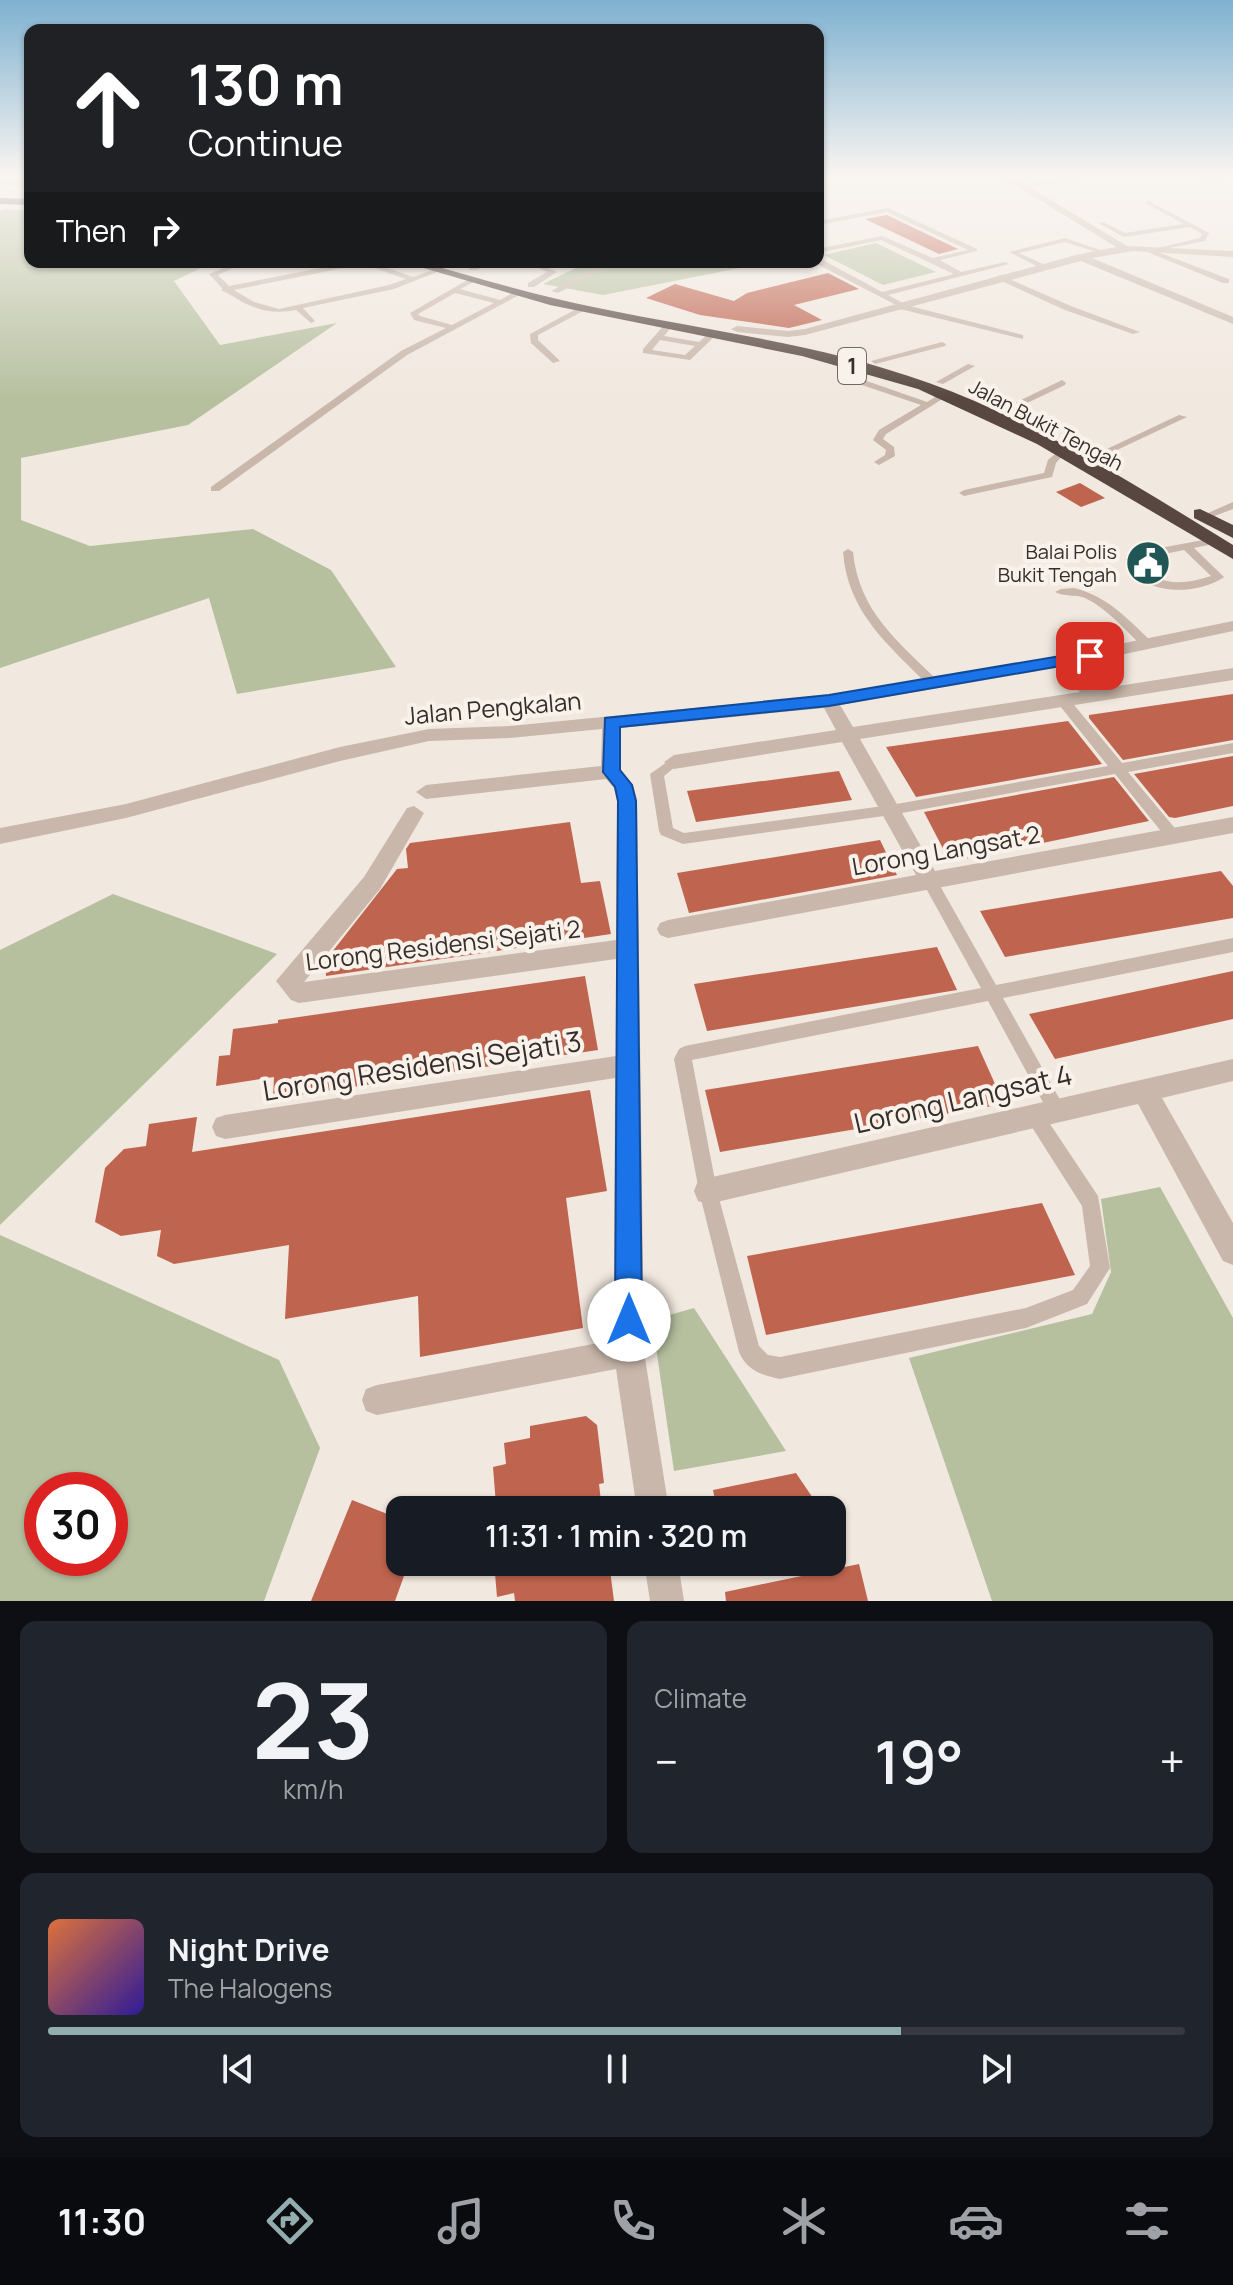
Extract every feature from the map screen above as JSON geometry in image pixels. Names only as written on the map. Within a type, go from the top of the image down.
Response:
[{"type":"highway","name":"Jalan Bukit Tengah","points":[[431,268],[465,268]]},
{"type":"highway","name":"Jalan Bukit Tengah","points":[[481,268],[525,289],[583,309],[669,325],[707,339],[788,347],[871,366]]},
{"type":"highway","name":"Jalan Bukit Tengah","points":[[525,289],[555,291],[820,346],[871,366],[1007,409],[1232,532]]},
{"type":"highway","name":"Jalan Bukit Tengah","points":[[942,388],[1061,452],[1233,553]]},
{"type":"street","points":[[737,329],[788,334],[831,325],[1000,277],[1115,250]]},
{"type":"street","points":[[1160,250],[1233,254]]},
{"type":"street","points":[[1080,257],[1233,321]]},
{"type":"street","points":[[820,346],[812,340],[831,325]]},
{"type":"street","name":"Jalan Pengkalan","points":[[0,836],[126,811],[387,743],[429,735],[510,732],[829,701],[1060,662],[1233,626]]},
{"type":"street","points":[[1060,662],[1096,697]]},
{"type":"street","points":[[674,762],[850,737],[1233,674]]},
{"type":"street","points":[[829,701],[930,881]]},
{"type":"street","points":[[611,722],[611,772],[623,785],[627,801],[629,1352],[651,1496]]},
{"type":"street","points":[[426,792],[611,772]]},
{"type":"street","name":"Lorong Residensi Sejati 2","points":[[414,813],[372,883],[288,981],[299,993],[628,948]]},
{"type":"street","name":"Lorong Langsat 2","points":[[668,929],[1233,825]]},
{"type":"street","name":"Lorong Residensi Sejati 3","points":[[225,1127],[628,1065]]},
{"type":"street","name":"Lorong Langsat 4","points":[[708,1191],[1233,1070]]},
{"type":"street","points":[[1144,1090],[1224,1216],[1233,1251]]},
{"type":"street","points":[[377,1400],[629,1352]]},
{"type":"street","points":[[663,1576],[667,1601]]},
{"type":"lane","points":[[909,250],[958,271],[957,275]]},
{"type":"lane","points":[[933,260],[974,250]]},
{"type":"lane","points":[[1022,250],[1012,252],[1042,267]]},
{"type":"lane","points":[[1096,250],[1103,252]]},
{"type":"lane","points":[[1150,250],[1226,281]]},
{"type":"lane","points":[[824,264],[900,305],[1020,337]]},
{"type":"lane","points":[[881,294],[1005,264]]},
{"type":"lane","points":[[228,268],[213,274],[225,289],[263,310],[298,307],[438,270]]},
{"type":"lane","points":[[225,289],[332,268]]},
{"type":"lane","points":[[381,268],[413,279]]},
{"type":"lane","points":[[453,328],[417,318],[414,313],[454,290],[478,268]]},
{"type":"lane","points":[[215,489],[404,353],[553,272],[544,268]]},
{"type":"lane","points":[[555,291],[601,268]]},
{"type":"lane","points":[[1000,277],[1068,308],[1136,332]]},
{"type":"lane","points":[[454,290],[501,303]]},
{"type":"lane","points":[[298,307],[311,321]]},
{"type":"lane","points":[[556,361],[534,341],[534,334],[583,309]]},
{"type":"lane","points":[[669,325],[646,351],[676,359],[687,358],[707,339]]},
{"type":"lane","points":[[657,337],[707,339]]},
{"type":"lane","points":[[928,405],[859,381],[871,366],[942,344]]},
{"type":"lane","points":[[879,462],[890,456],[891,449],[878,440],[882,432],[928,405],[942,388],[971,366]]},
{"type":"lane","points":[[1007,409],[1062,383]]},
{"type":"lane","points":[[1097,456],[1182,417]]},
{"type":"lane","points":[[964,493],[1049,475],[1051,462],[1061,452]]},
{"type":"lane","points":[[1204,517],[1233,505]]},
{"type":"lane","points":[[1186,546],[1218,577],[1168,588],[1157,586],[1130,560],[1133,556],[1186,546],[1214,541]]},
{"type":"lane","points":[[848,552],[848,571],[860,607],[934,684]]},
{"type":"lane","points":[[1061,592],[1076,588],[1090,594],[1148,645]]},
{"type":"lane","points":[[1065,703],[1173,836]]},
{"type":"lane","points":[[674,762],[657,774],[666,831],[672,837],[683,839],[891,810],[1233,748]]},
{"type":"lane","points":[[930,881],[990,992],[1045,1113],[1091,1203],[1100,1268],[1080,1297],[1026,1318],[780,1368],[763,1365],[750,1352],[708,1191],[683,1059],[685,1054],[990,992],[1233,945]]},
{"type":"green space","points":[[0,250],[24,250],[24,268],[201,268],[174,281],[220,345],[337,323],[188,425],[21,458],[21,520],[90,546],[253,529],[331,570],[396,667],[237,694],[209,598],[0,668]]},
{"type":"green space","points":[[847,250],[890,250],[936,272],[883,285],[824,255]]},
{"type":"green space","points":[[576,268],[740,268],[603,295],[543,284]]},
{"type":"green space","points":[[113,894],[277,954],[0,1225],[0,950]]},
{"type":"green space","points":[[1160,1187],[1233,1318],[1233,1601],[992,1601],[909,1358],[1092,1314],[1111,1272],[1101,1199]]},
{"type":"green space","points":[[0,1235],[279,1360],[320,1448],[264,1601],[0,1601]]},
{"type":"green space","points":[[694,1308],[786,1451],[674,1471],[652,1320]]},
{"type":"building","points":[[930,250],[955,250],[939,254]]},
{"type":"building","points":[[828,273],[859,289],[794,305],[822,320],[789,328],[700,315],[646,298],[675,284],[734,301],[747,293]]},
{"type":"building","points":[[1080,483],[1105,498],[1081,507],[1056,492]]},
{"type":"building","points":[[1233,694],[1233,740],[1123,760],[1089,718],[1089,715]]},
{"type":"building","points":[[1068,721],[1102,764],[916,797],[886,747]]},
{"type":"building","points":[[1233,756],[1233,806],[1175,818],[1169,817],[1134,774]]},
{"type":"building","points":[[839,771],[852,800],[696,822],[687,791]]},
{"type":"building","points":[[1114,777],[1149,821],[950,862],[924,812]]},
{"type":"building","points":[[570,822],[581,883],[600,881],[611,934],[326,976],[325,961],[397,869],[408,868],[406,849],[410,843]]},
{"type":"building","points":[[880,840],[897,875],[689,913],[677,873]]},
{"type":"building","points":[[1221,871],[1233,886],[1233,918],[1005,957],[980,911]]},
{"type":"building","points":[[937,947],[957,990],[707,1031],[694,984]]},
{"type":"building","points":[[1233,971],[1233,1019],[1055,1059],[1029,1014]]},
{"type":"building","points":[[585,976],[598,1050],[273,1099],[274,1077],[216,1086],[219,1056],[230,1055],[233,1029]]},
{"type":"building","points":[[978,1046],[1004,1104],[720,1152],[705,1090]]},
{"type":"building","points":[[590,1090],[607,1191],[566,1198],[583,1328],[420,1357],[418,1296],[285,1319],[289,1245],[174,1264],[157,1256],[161,1230],[121,1236],[95,1222],[105,1168],[124,1149],[146,1146],[149,1124],[197,1117],[192,1152]]},
{"type":"building","points":[[1042,1203],[1075,1275],[766,1335],[747,1256]]},
{"type":"building","points":[[586,1416],[597,1425],[604,1483],[599,1484],[600,1496],[495,1496],[493,1467],[506,1464],[504,1443],[530,1438],[530,1426]]},
{"type":"building","points":[[796,1473],[812,1496],[714,1496],[713,1490]]},
{"type":"building","points":[[352,1500],[386,1513],[386,1576],[404,1576],[395,1601],[311,1601]]},
{"type":"building","points":[[859,1564],[868,1601],[726,1601],[725,1592],[802,1576],[846,1576],[846,1567]]},
{"type":"building","points":[[495,1576],[611,1576],[614,1601],[515,1601],[514,1593],[497,1597]]},
{"type":"place","name":"Balai Polis Bukit Tengah","points":[[1148,563]]},
{"type":"route","points":[[629,1320],[627,801],[623,785],[611,772],[611,722],[829,701],[1090,656]]}]
